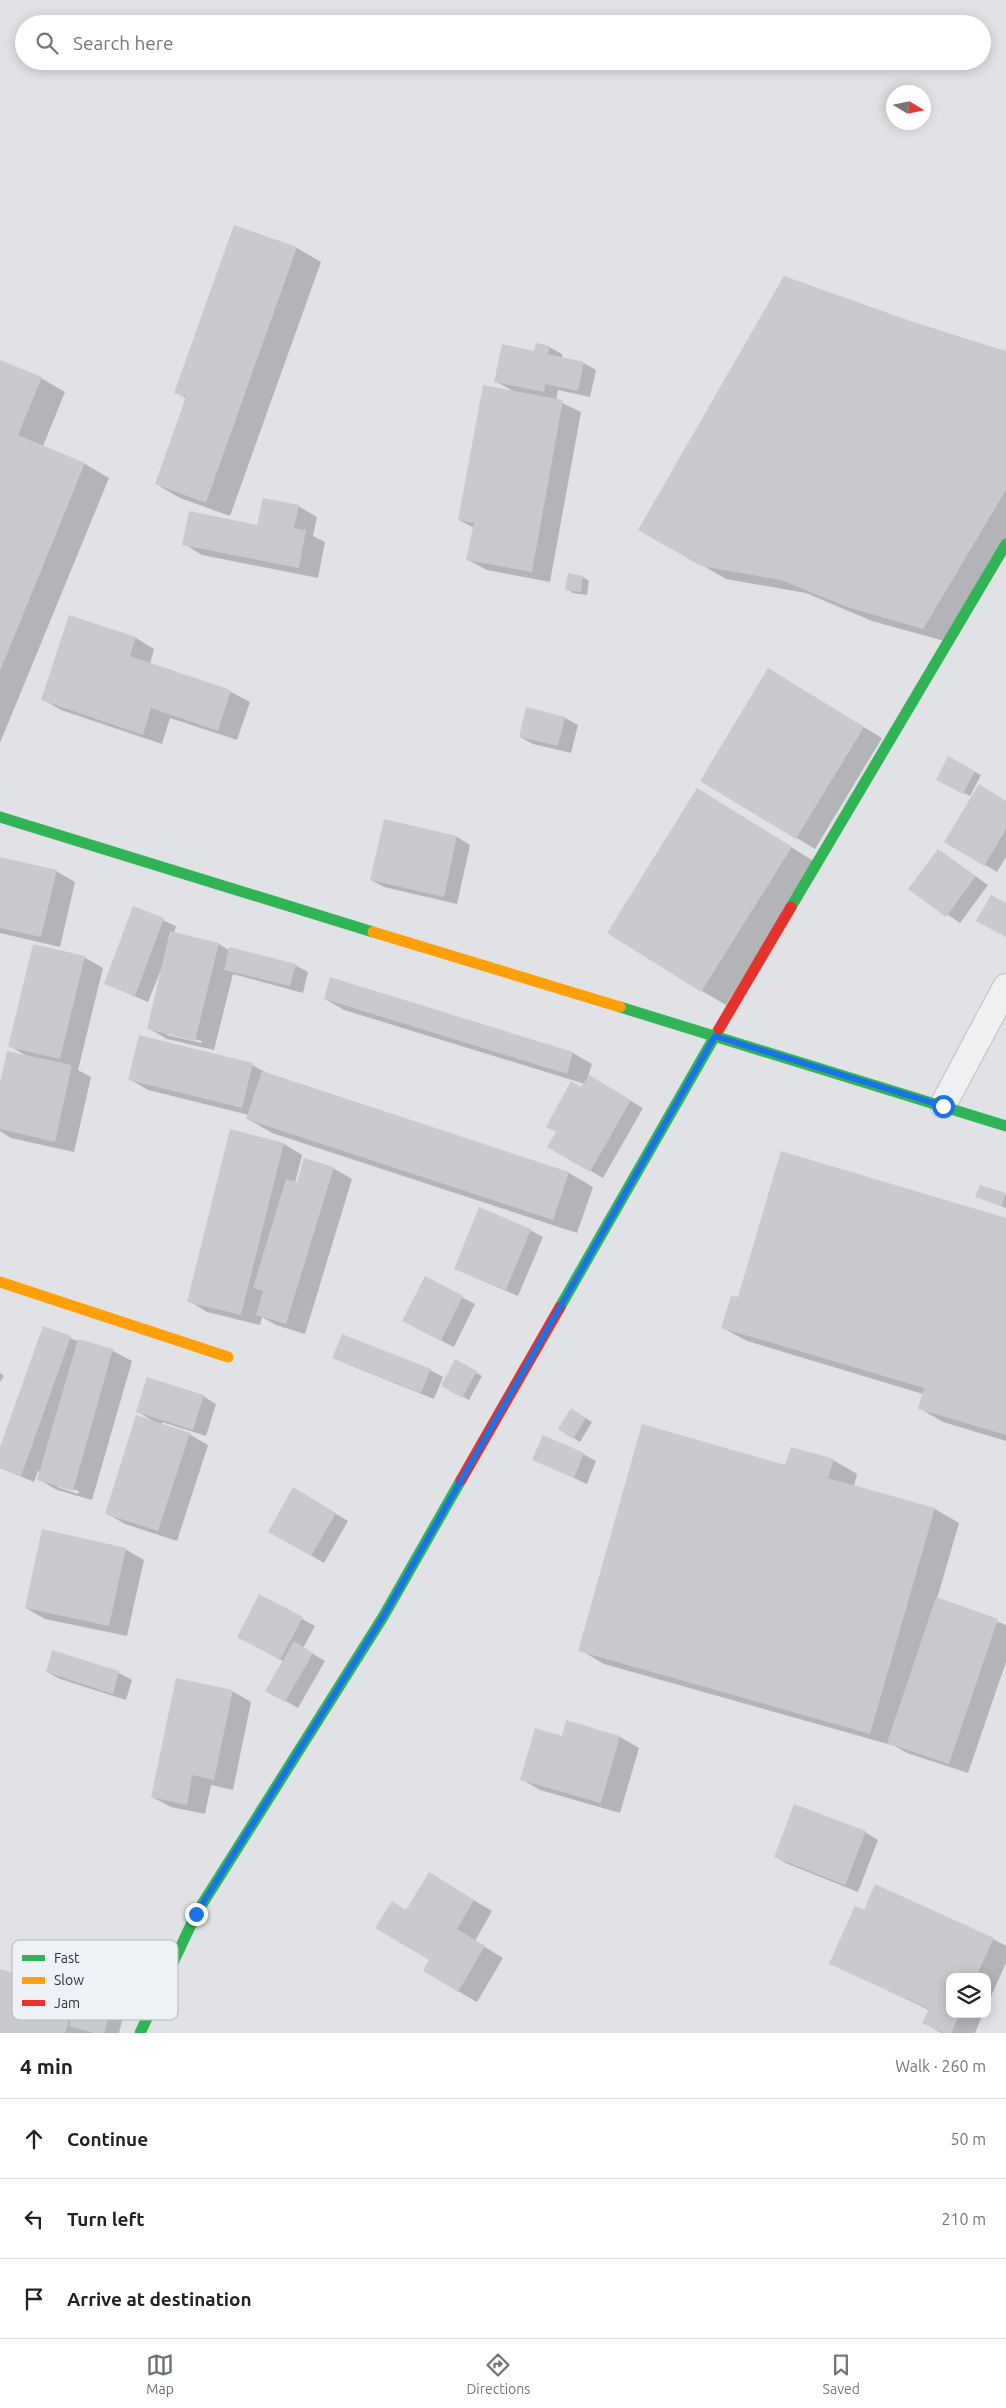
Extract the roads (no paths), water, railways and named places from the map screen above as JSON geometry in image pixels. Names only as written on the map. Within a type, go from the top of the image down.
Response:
[{"type":"street","points":[[178,1952],[196,1914],[383,1617],[715,1036],[1006,544]]},
{"type":"street","points":[[0,816],[1006,1126]]},
{"type":"street","points":[[943,1106],[1006,987]]},
{"type":"street","points":[[0,1282],[228,1357]]},
{"type":"street","points":[[140,2033],[146,2020]]}]
